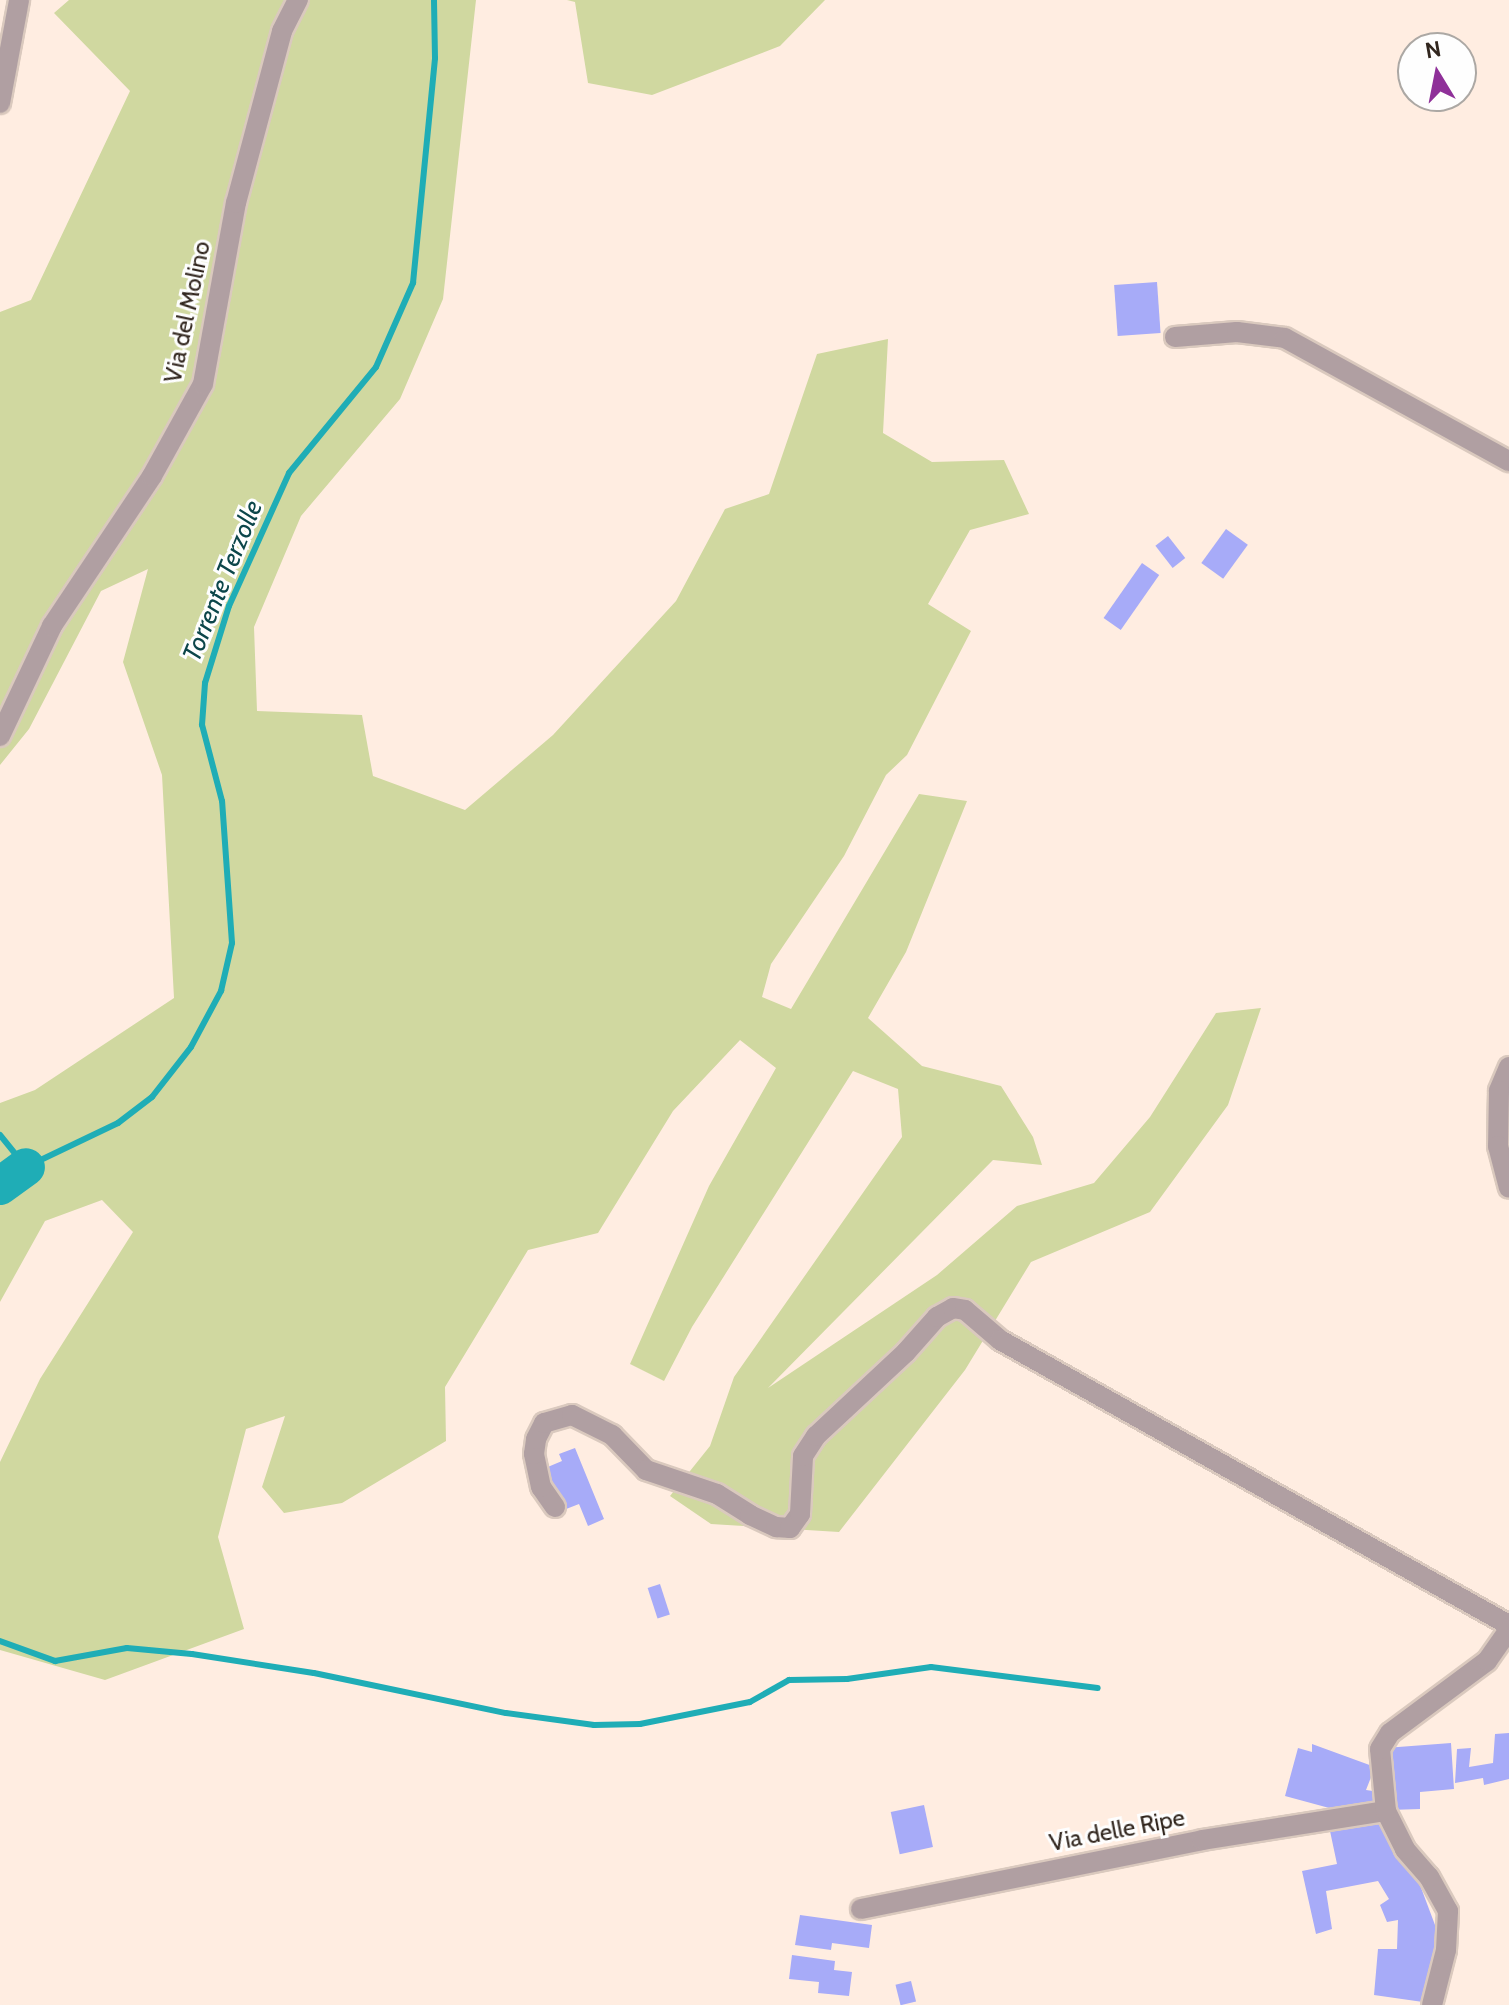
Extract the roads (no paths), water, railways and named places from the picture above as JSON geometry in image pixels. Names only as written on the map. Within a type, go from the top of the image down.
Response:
[{"type":"street","points":[[0,103],[19,0]]},
{"type":"street","name":"Via del Molino","points":[[0,736],[52,626],[152,476],[203,384],[236,203],[282,31],[298,0]]},
{"type":"street","points":[[1175,337],[1237,332],[1285,338],[1509,461]]},
{"type":"street","points":[[1509,1067],[1499,1091],[1498,1146],[1509,1188]]},
{"type":"street","points":[[555,1507],[541,1487],[534,1454],[536,1439],[544,1423],[556,1417],[572,1415],[612,1435],[646,1470],[717,1494],[776,1527],[790,1528],[800,1514],[803,1456],[816,1436],[895,1363],[937,1317],[953,1308],[965,1310],[1000,1340],[1509,1627],[1487,1661],[1390,1733],[1380,1749],[1386,1811],[1405,1849],[1429,1877],[1448,1911],[1446,1950],[1432,2005]]},
{"type":"street","name":"Via delle Ripe","points":[[861,1909],[1202,1840],[1386,1811]]},
{"type":"waterway","name":"Torrente Terzolle","points":[[0,1135],[26,1167],[118,1123],[152,1097],[191,1047],[221,991],[232,943],[222,801],[202,725],[205,683],[229,606],[289,473],[376,367],[413,283],[435,58],[434,0]]},
{"type":"waterway","points":[[0,1186],[26,1167]]},
{"type":"waterway","points":[[0,1641],[55,1661],[127,1648],[192,1654],[314,1673],[506,1713],[594,1725],[640,1724],[750,1702],[789,1680],[847,1679],[931,1667],[1098,1688]]}]
